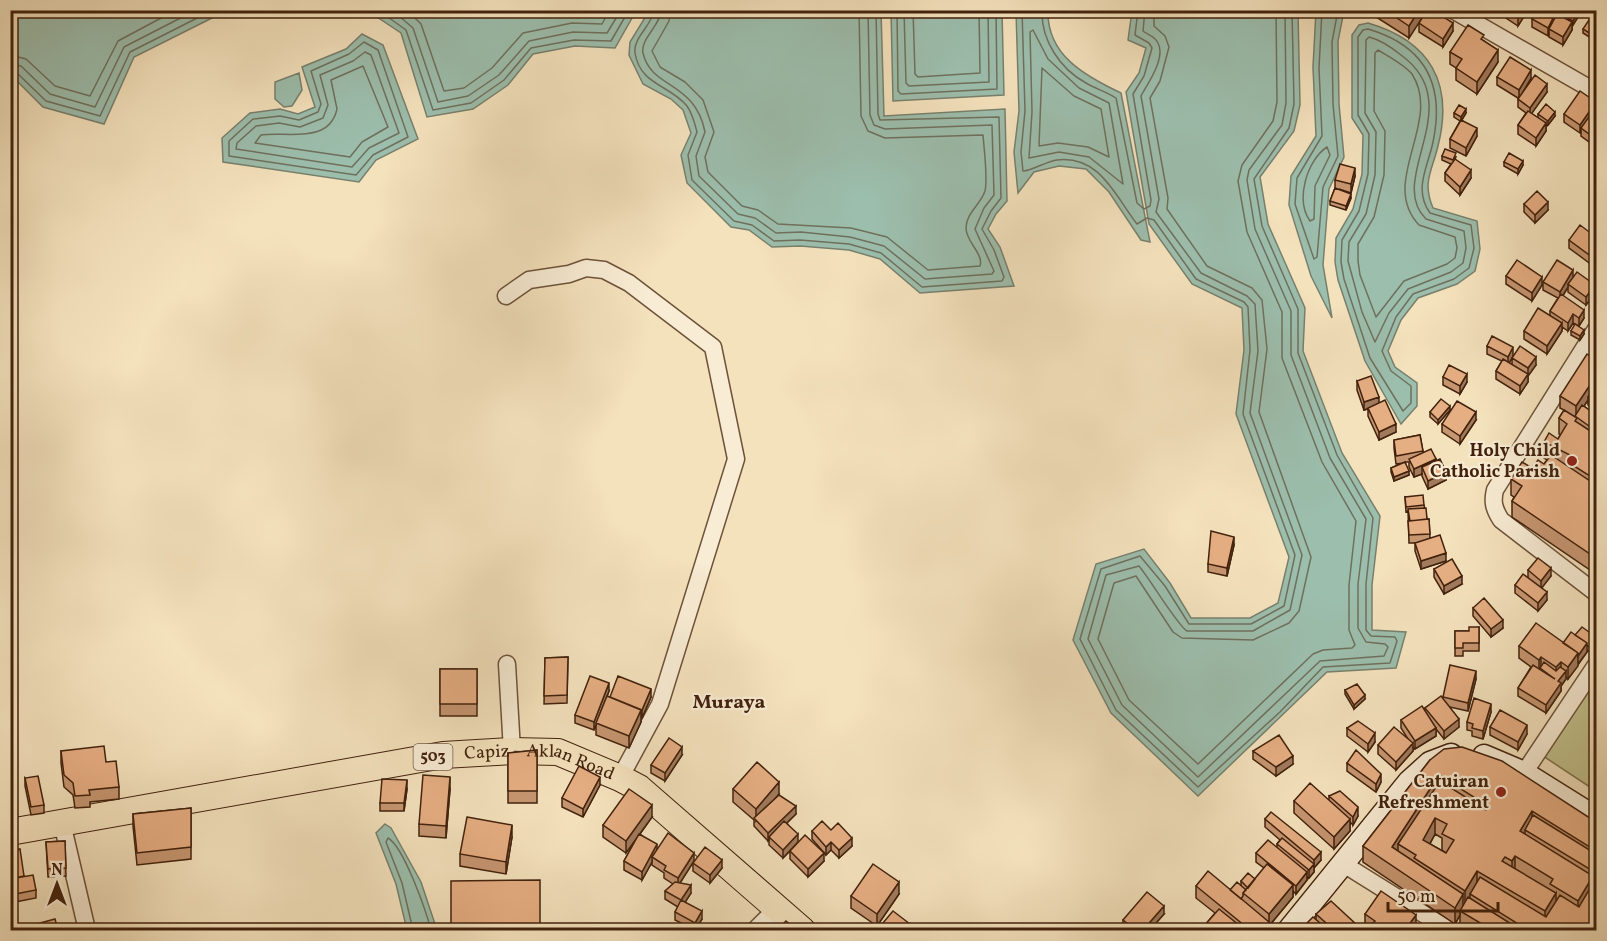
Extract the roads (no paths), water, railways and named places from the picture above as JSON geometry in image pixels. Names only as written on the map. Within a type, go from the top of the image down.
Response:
[{"type":"main road","name":"Capiz – Aklan Road","points":[[10,832],[443,755],[512,751],[558,752],[639,788],[802,930]]},
{"type":"main road","points":[[1289,930],[1345,865],[1409,782],[1430,763],[1455,754],[1479,754],[1524,773],[1596,818]]},
{"type":"street","points":[[1454,10],[1596,92]]},
{"type":"street","points":[[506,296],[529,280],[568,274],[586,268],[604,270],[629,282],[713,347],[736,459],[660,704],[620,778]]},
{"type":"street","points":[[1596,329],[1590,352],[1495,490],[1493,500],[1495,511],[1501,520],[1596,593]]},
{"type":"street","points":[[507,664],[512,751]]},
{"type":"street","points":[[1524,773],[1596,665]]},
{"type":"street","points":[[62,824],[87,930]]},
{"type":"street","points":[[1345,865],[1449,930]]},
{"type":"street","points":[[755,930],[777,908]]},
{"type":"water","points":[[10,11],[226,11],[134,57],[104,124],[43,107],[11,75]]},
{"type":"water","points":[[368,11],[636,11],[615,48],[575,46],[533,54],[508,85],[473,109],[427,117],[401,33]]},
{"type":"water","points":[[649,11],[881,11],[884,116],[1005,109],[1007,201],[996,214],[988,229],[1000,247],[1014,286],[920,293],[880,259],[849,250],[800,246],[772,247],[749,230],[731,227],[687,183],[681,155],[691,133],[683,110],[671,99],[643,84],[629,55],[630,42]]},
{"type":"water","points":[[891,11],[1002,11],[1004,95],[893,101]]},
{"type":"water","points":[[1016,11],[1048,11],[1049,26],[1061,52],[1082,71],[1121,93],[1150,242],[1141,240],[1109,192],[1086,169],[1059,166],[1034,172],[1018,193],[1014,152],[1019,111]]},
{"type":"water","points":[[1132,11],[1298,11],[1300,105],[1294,131],[1260,177],[1268,224],[1305,308],[1303,351],[1342,453],[1380,516],[1372,585],[1372,630],[1406,632],[1396,668],[1327,672],[1198,796],[1111,713],[1073,640],[1096,564],[1144,549],[1170,583],[1191,618],[1250,618],[1278,603],[1289,557],[1236,414],[1244,350],[1242,308],[1192,284],[1149,224],[1126,92],[1139,73],[1146,48],[1128,40]]},
{"type":"water","points":[[1316,11],[1344,11],[1338,41],[1339,104],[1344,157],[1329,189],[1323,265],[1332,318],[1311,276],[1289,205],[1291,176],[1316,136],[1313,67]]},
{"type":"water","points":[[1368,23],[1407,41],[1422,53],[1432,68],[1439,84],[1443,103],[1438,146],[1428,184],[1430,199],[1433,208],[1477,221],[1480,249],[1475,271],[1457,284],[1418,298],[1401,320],[1388,351],[1395,367],[1417,383],[1417,406],[1401,424],[1365,361],[1338,280],[1335,262],[1336,238],[1353,209],[1362,174],[1363,135],[1352,118],[1352,35],[1359,25]]},
{"type":"water","points":[[362,34],[383,45],[418,139],[376,160],[359,182],[223,162],[222,138],[250,113],[280,109],[298,114],[315,107],[302,67],[346,49]]},
{"type":"water","points":[[299,73],[302,90],[292,106],[284,107],[275,99],[275,82]]},
{"type":"water","points":[[385,824],[391,828],[421,882],[437,930],[407,930],[396,884],[376,833]]},
{"type":"place","name":"Holy Child Catholic Parish","points":[[1572,461]]},
{"type":"place","name":"Catuiran Refreshment","points":[[1501,792]]},
{"type":"district","name":"Muraya","points":[[729,703]]}]
